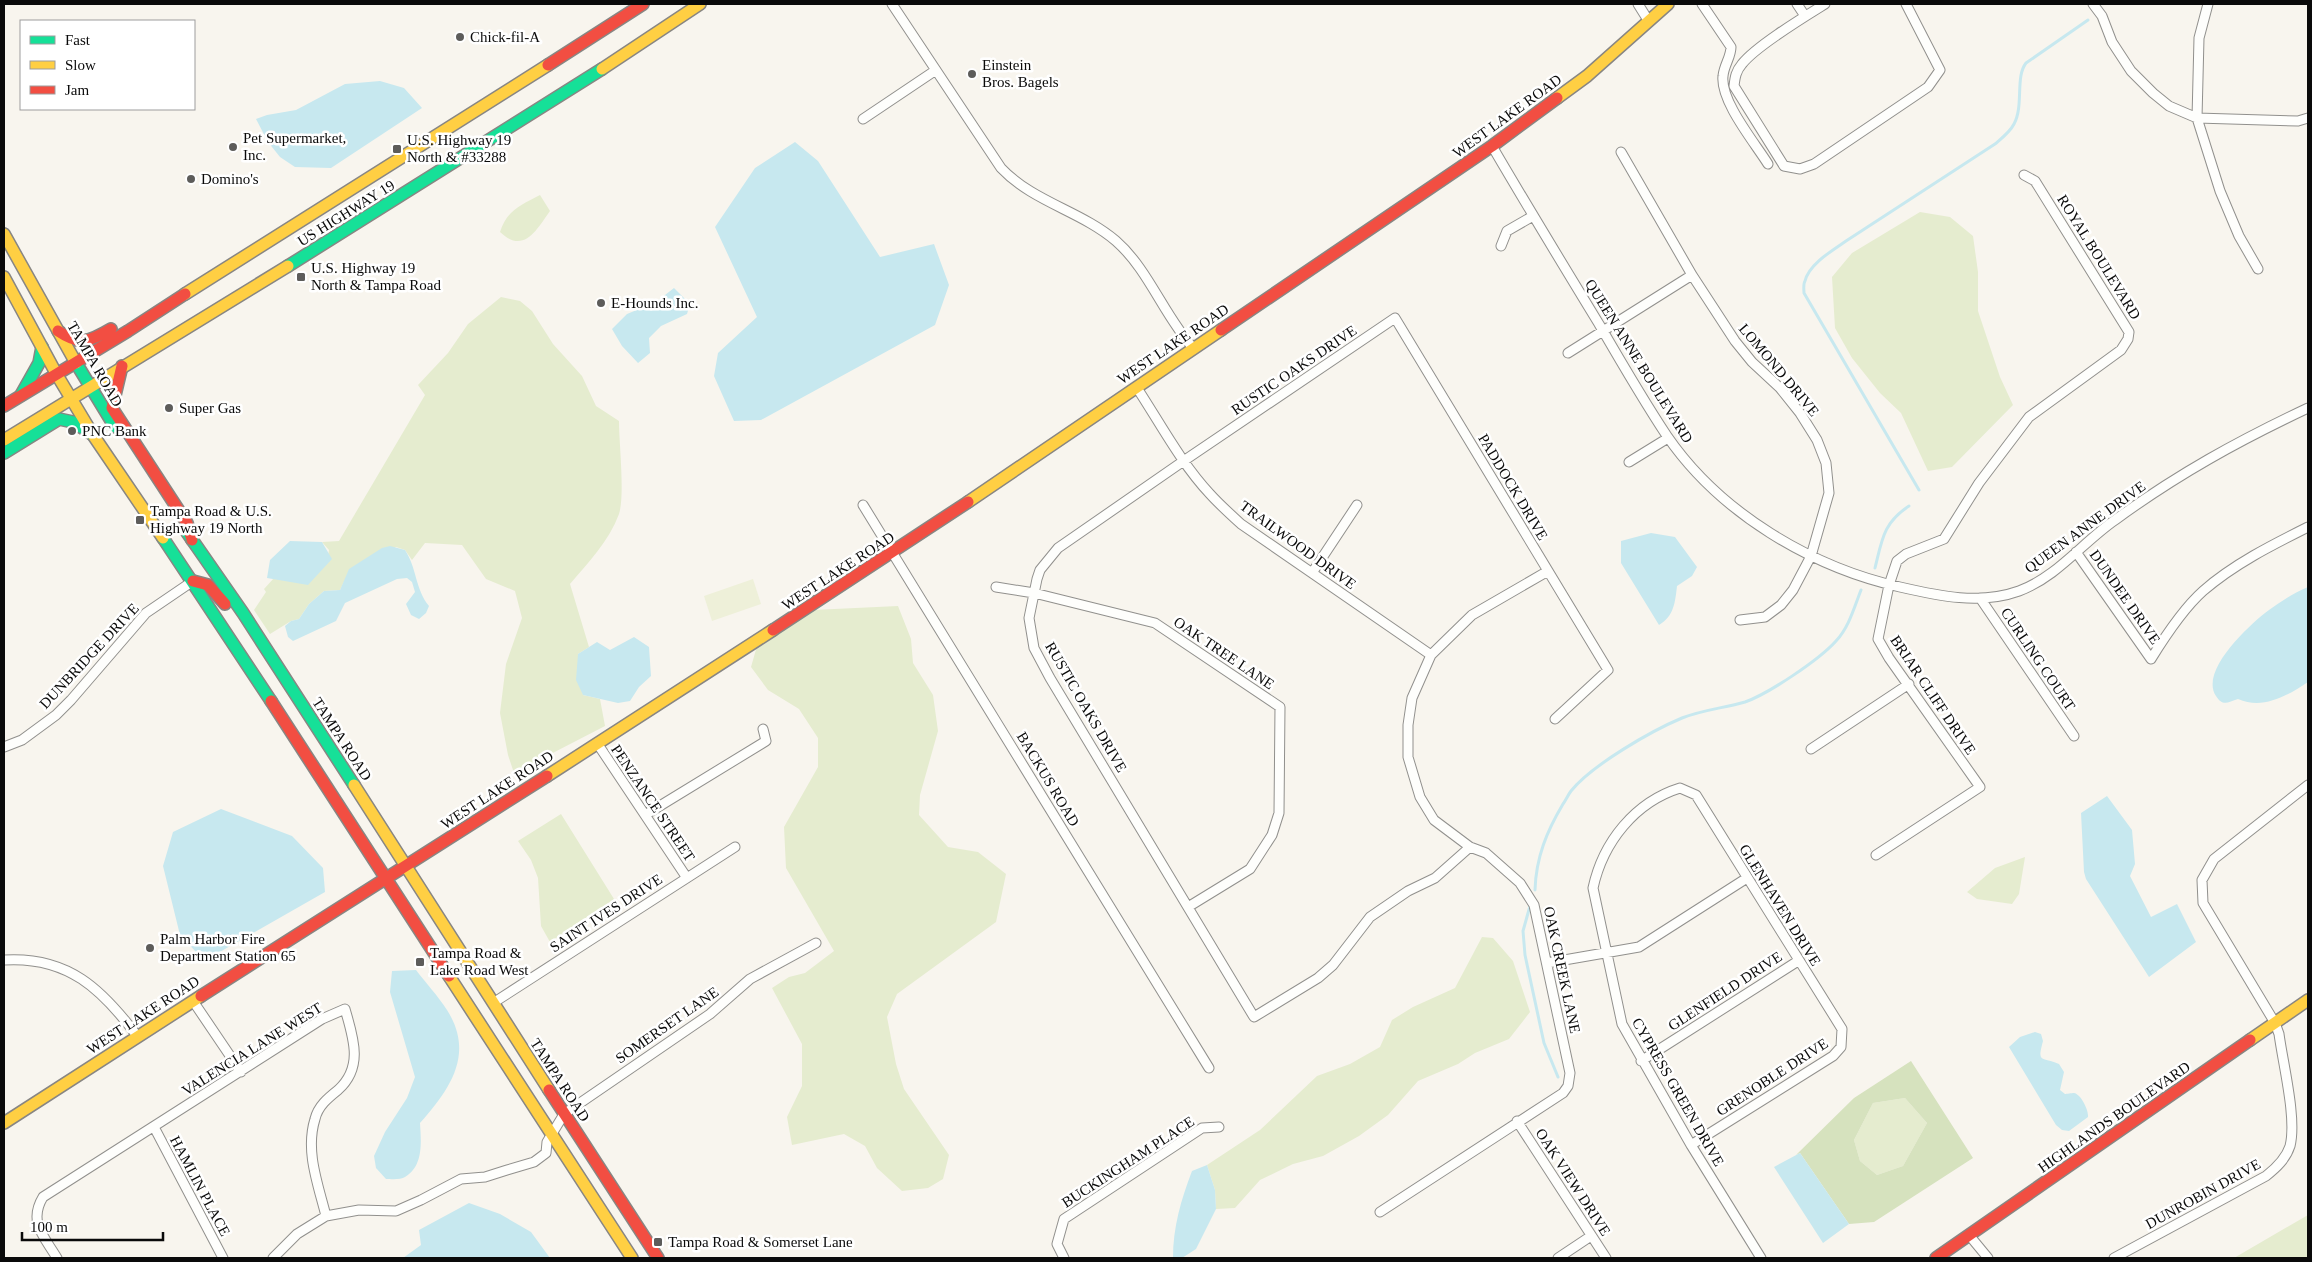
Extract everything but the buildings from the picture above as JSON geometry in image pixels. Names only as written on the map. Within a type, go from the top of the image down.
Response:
[{"type":"main road","name":"US HIGHWAY 19","points":[[4,406],[172,303],[201,282],[565,55],[643,4]]},
{"type":"main road","name":"US HIGHWAY 19","points":[[4,440],[89,386],[261,284],[492,140],[700,4]]},
{"type":"main road","name":"WEST LAKE ROAD","points":[[4,1123],[893,553],[1492,146],[1587,76],[1668,4]]},
{"type":"main road","name":"TAMPA ROAD","points":[[4,234],[89,386],[166,504],[267,651],[658,1258]]},
{"type":"main road","points":[[4,277],[57,375],[93,435],[193,581],[387,878],[549,1138],[632,1258]]},
{"type":"main road","points":[[58,331],[78,342],[87,342],[166,295],[201,282]]},
{"type":"main road","points":[[21,395],[39,363],[42,347]]},
{"type":"main road","points":[[122,366],[122,375],[111,399],[112,408],[188,523],[192,540]]},
{"type":"main road","points":[[4,453],[59,419],[69,419],[80,424],[93,435]]},
{"type":"main road","points":[[193,581],[202,581],[216,591],[240,627],[267,651]]},
{"type":"main road","name":"HIGHLANDS BOULEVARD","points":[[1936,1258],[2308,1000]]},
{"type":"street","points":[[892,4],[1005,172],[1028,190],[1097,227],[1117,242],[1134,262],[1194,349]]},
{"type":"street","points":[[1638,4],[1648,20]]},
{"type":"street","points":[[1702,4],[1731,46],[1731,54],[1723,76],[1726,94],[1768,164]]},
{"type":"street","points":[[1796,4],[1805,16]]},
{"type":"street","points":[[1825,4],[1805,16],[1742,63],[1735,74],[1734,86],[1784,166],[1800,169],[1814,164],[1928,87],[1940,70],[1906,4]]},
{"type":"street","points":[[2093,4],[2102,16],[2112,42],[2131,71],[2169,106],[2197,118],[2298,120],[2308,118]]},
{"type":"street","points":[[2208,4],[2199,38],[2197,118],[2220,191],[2240,236],[2258,269]]},
{"type":"street","points":[[862,120],[936,70]]},
{"type":"street","name":"QUEEN ANNE BOULEVARD","points":[[1492,146],[1668,438],[1718,493],[1746,517],[1811,556],[1889,585]]},
{"type":"street","name":"LOMOND DRIVE","points":[[1621,152],[1692,275],[1735,341],[1752,362],[1780,388],[1800,413],[1817,440],[1826,463],[1830,486],[1811,556],[1793,590],[1781,605],[1765,617],[1740,620]]},
{"type":"street","name":"ROYAL BOULEVARD","points":[[1889,585],[1894,567],[1901,557],[1939,542],[1948,535],[1979,483],[2029,417],[2122,350],[2128,340],[2129,332],[2061,220],[2035,181],[2024,175]]},
{"type":"street","points":[[1501,246],[1508,231],[1533,216]]},
{"type":"street","points":[[1568,353],[1692,275]]},
{"type":"street","name":"RUSTIC OAKS DRIVE","points":[[1395,318],[1058,548],[1040,570],[1029,618],[1034,648],[1050,678],[1254,1017],[1318,978],[1332,965],[1370,917],[1408,891],[1434,878],[1470,847]]},
{"type":"street","name":"PADDOCK DRIVE","points":[[1395,318],[1608,670],[1555,719]]},
{"type":"street","name":"TRAILWOOD DRIVE","points":[[1136,388],[1208,492],[1241,524],[1430,655]]},
{"type":"street","name":"QUEEN ANNE DRIVE","points":[[1889,585],[1942,597],[1980,598],[2018,591],[2044,578],[2112,521],[2196,465],[2251,434],[2308,408]]},
{"type":"street","points":[[1628,462],[1668,438]]},
{"type":"street","name":"BACKUS ROAD","points":[[863,505],[1208,1068]]},
{"type":"street","points":[[1312,573],[1357,505]]},
{"type":"street","name":"DUNDEE DRIVE","points":[[2076,552],[2151,658],[2163,640],[2203,592],[2260,551],[2308,526]]},
{"type":"street","name":"OAK CREEK LANE","points":[[1380,1212],[1517,1121],[1563,1093],[1568,1086],[1570,1073],[1534,905],[1520,883],[1486,854],[1470,847],[1434,820],[1420,797],[1408,757],[1412,698],[1430,655],[1472,615],[1548,571]]},
{"type":"street","name":"DUNBRIDGE DRIVE","points":[[4,747],[22,740],[56,716],[146,613],[193,581]]},
{"type":"street","name":"BRIAR CLIFF DRIVE","points":[[1876,855],[1980,787],[1889,658],[1878,639],[1889,585]]},
{"type":"street","points":[[996,587],[1034,593]]},
{"type":"street","name":"OAK TREE LANE","points":[[1034,593],[1155,623],[1280,707],[1279,813],[1272,835],[1250,868],[1188,907]]},
{"type":"street","name":"CURLING COURT","points":[[1980,598],[2074,736]]},
{"type":"street","points":[[1811,749],[1909,684]]},
{"type":"street","points":[[645,815],[766,741],[764,729]]},
{"type":"street","name":"PENZANCE STREET","points":[[597,743],[687,878]]},
{"type":"street","points":[[2276,1023],[2207,910],[2201,887],[2205,873],[2214,859],[2308,785]]},
{"type":"street","name":"GLENHAVEN DRIVE","points":[[1680,788],[1696,795],[1842,1029],[1841,1047]]},
{"type":"street","name":"CYPRESS GREEN DRIVE","points":[[1680,788],[1668,792],[1634,814],[1620,829],[1597,868],[1593,888],[1622,1024],[1641,1061],[1761,1258]]},
{"type":"street","name":"SAINT IVES DRIVE","points":[[493,1003],[735,847]]},
{"type":"street","points":[[1546,963],[1639,947],[1747,878]]},
{"type":"street","name":"SOMERSET LANE","points":[[326,1216],[359,1210],[396,1211],[461,1179],[485,1177],[534,1162],[546,1153],[549,1138],[564,1114],[710,1014],[750,979],[816,943]]},
{"type":"street","points":[[4,960],[51,963],[94,986],[113,1004],[138,1037]]},
{"type":"street","name":"GLENFIELD DRIVE","points":[[1641,1061],[1798,961]]},
{"type":"street","points":[[193,1001],[241,1072]]},
{"type":"street","name":"VALENCIA LANE WEST","points":[[57,1258],[38,1225],[36,1210],[43,1198],[322,1019],[345,1009],[356,1046],[356,1063],[343,1085],[322,1103],[315,1116],[311,1133],[311,1155],[326,1216]]},
{"type":"street","name":"DUNROBIN DRIVE","points":[[2114,1258],[2266,1176],[2283,1160],[2290,1147],[2292,1127],[2276,1023]]},
{"type":"street","name":"GRENOBLE DRIVE","points":[[1691,1145],[1833,1056],[1841,1047]]},
{"type":"street","name":"OAK VIEW DRIVE","points":[[1517,1121],[1606,1258]]},
{"type":"street","name":"HAMLIN PLACE","points":[[154,1127],[223,1258]]},
{"type":"street","name":"BUCKINGHAM PLACE","points":[[1064,1258],[1057,1244],[1064,1220],[1202,1128],[1219,1127]]},
{"type":"street","points":[[273,1258],[296,1234],[326,1216]]},
{"type":"street","points":[[1970,1235],[1988,1258]]},
{"type":"street","points":[[1558,1258],[1592,1236]]},
{"type":"green space","points":[[540,195],[550,211],[535,232],[523,240],[516,241],[500,232],[511,213],[521,205]]},
{"type":"green space","points":[[1920,212],[1950,217],[1973,236],[1978,272],[1978,311],[2000,377],[2013,405],[1952,467],[1928,471],[1901,413],[1880,393],[1852,358],[1835,328],[1832,277],[1852,253]]},
{"type":"green space","points":[[501,297],[520,301],[532,311],[553,344],[582,376],[596,406],[619,421],[622,482],[621,505],[615,524],[598,551],[570,584],[589,647],[578,654],[583,695],[600,699],[605,726],[514,773],[508,755],[500,713],[506,664],[522,618],[515,591],[486,579],[462,545],[425,543],[412,560],[405,550],[396,547],[344,582],[340,590],[324,591],[309,604],[299,619],[291,621],[270,634],[254,610],[266,592],[264,589],[274,578],[301,578],[315,573],[325,565],[329,550],[322,542],[339,541],[425,395],[418,385],[448,353],[468,324]]},
{"type":"green space","points":[[753,579],[761,604],[712,621],[704,596]]},
{"type":"green space","points":[[898,606],[911,639],[913,663],[933,695],[938,731],[920,795],[919,815],[948,847],[978,852],[1006,874],[996,922],[897,994],[887,1017],[896,1064],[904,1089],[949,1155],[943,1179],[928,1188],[902,1191],[877,1168],[865,1146],[844,1134],[792,1145],[787,1117],[802,1086],[802,1044],[772,988],[789,977],[805,973],[834,951],[786,868],[784,827],[818,767],[818,738],[799,709],[768,690],[751,667],[757,646],[813,610]]},
{"type":"green space","points":[[561,814],[614,899],[550,942],[541,926],[538,878],[531,860],[518,841]]},
{"type":"green space","points":[[2025,857],[2019,894],[2012,904],[1977,899],[1967,892],[1995,868]]},
{"type":"green space","points":[[1482,937],[1493,938],[1513,961],[1530,1012],[1509,1039],[1475,1053],[1458,1064],[1418,1081],[1388,1115],[1359,1136],[1323,1156],[1293,1164],[1260,1180],[1235,1208],[1216,1209],[1215,1190],[1207,1165],[1260,1130],[1317,1076],[1350,1064],[1380,1047],[1392,1020],[1413,1007],[1455,988]]},
{"type":"green space","points":[[1911,1061],[1973,1158],[1874,1222],[1849,1224],[1800,1153],[1796,1155],[1854,1098]],"holes":[[[1905,1098],[1927,1123],[1903,1166],[1877,1175],[1860,1161],[1854,1140],[1873,1103]]]},
{"type":"green space","points":[[1905,1098],[1927,1123],[1903,1166],[1877,1175],[1860,1161],[1854,1140],[1873,1103]]},
{"type":"green space","points":[[2308,1215],[2308,1258],[2234,1258]]},
{"type":"water","points":[[380,81],[404,88],[422,108],[331,168],[295,167],[280,157],[268,142],[256,119],[296,110],[345,84]]},
{"type":"water","points":[[795,142],[818,161],[880,257],[934,244],[949,285],[935,325],[761,420],[734,421],[714,376],[718,353],[757,317],[715,227],[755,168]]},
{"type":"water","points":[[674,288],[690,304],[687,314],[661,326],[649,338],[650,353],[638,363],[622,346],[612,329],[627,314],[656,302]]},
{"type":"water","points":[[1651,533],[1675,537],[1697,567],[1692,576],[1677,586],[1671,613],[1659,625],[1621,563],[1621,541]]},
{"type":"water","points":[[290,541],[322,542],[332,559],[308,585],[267,578],[270,560]]},
{"type":"water","points":[[390,546],[405,550],[409,557],[421,593],[429,606],[426,613],[419,619],[411,615],[406,604],[415,592],[412,582],[407,578],[397,579],[345,603],[336,621],[293,641],[288,637],[285,626],[291,621],[299,619],[309,604],[324,591],[340,590],[349,569],[382,548]]},
{"type":"water","points":[[2308,587],[2308,682],[2292,692],[2266,702],[2247,702],[2238,699],[2226,703],[2221,702],[2216,696],[2213,686],[2214,674],[2220,661],[2229,649],[2250,626],[2269,610],[2288,597]]},
{"type":"water","points":[[634,637],[649,647],[651,676],[639,687],[630,701],[618,703],[583,695],[576,680],[578,654],[597,642],[610,650]]},
{"type":"water","points":[[2107,796],[2132,830],[2135,864],[2130,876],[2151,917],[2177,904],[2196,942],[2149,977],[2086,879],[2084,872],[2081,813]]},
{"type":"water","points":[[221,809],[292,836],[323,868],[325,892],[218,953],[197,953],[180,935],[163,866],[173,832]]},
{"type":"water","points":[[416,970],[447,1010],[455,1026],[459,1041],[459,1056],[449,1084],[420,1123],[420,1153],[416,1166],[403,1178],[386,1179],[376,1168],[374,1156],[385,1132],[407,1098],[415,1077],[390,992],[392,971]]},
{"type":"water","points":[[2035,1032],[2041,1034],[2043,1041],[2040,1053],[2042,1058],[2059,1064],[2064,1072],[2060,1090],[2065,1094],[2077,1094],[2082,1099],[2087,1111],[2088,1117],[2069,1131],[2062,1130],[2056,1125],[2009,1047],[2020,1037]]},
{"type":"water","points":[[1800,1153],[1849,1224],[1823,1243],[1774,1167]]},
{"type":"water","points":[[1207,1165],[1215,1190],[1216,1209],[1196,1249],[1182,1258],[1173,1258],[1176,1224],[1192,1171]]},
{"type":"water","points":[[469,1203],[500,1214],[531,1232],[550,1258],[403,1258],[421,1245],[419,1230]]},
{"type":"waterway","points":[[1919,490],[1804,293],[1804,282],[1811,269],[1828,253],[2006,135],[2017,117],[2021,76],[2026,63],[2088,20]]},
{"type":"waterway","points":[[1875,568],[1885,533],[1900,512],[1909,506]]},
{"type":"waterway","points":[[1535,890],[1540,855],[1547,834],[1569,794],[1581,781],[1607,760],[1669,724],[1697,713],[1745,702],[1767,692],[1793,676],[1828,649],[1841,636],[1851,617],[1861,590]]},
{"type":"waterway","points":[[1530,906],[1523,931],[1525,955],[1544,1043],[1558,1077]]},
{"type":"traffic: fast","points":[[288,266],[602,69]]},
{"type":"traffic: fast","points":[[21,395],[39,363],[42,347]]},
{"type":"traffic: fast","points":[[76,363],[115,427]]},
{"type":"traffic: fast","points":[[4,453],[59,419],[73,422],[93,435]]},
{"type":"traffic: fast","points":[[186,531],[243,613],[354,785]]},
{"type":"traffic: fast","points":[[163,538],[271,701]]},
{"type":"traffic: slow","points":[[602,69],[700,4]]},
{"type":"traffic: slow","points":[[1557,98],[1587,76],[1668,4]]},
{"type":"traffic: slow","points":[[185,294],[548,65]]},
{"type":"traffic: slow","points":[[4,234],[76,363]]},
{"type":"traffic: slow","points":[[4,440],[288,266]]},
{"type":"traffic: slow","points":[[4,277],[57,375]]},
{"type":"traffic: slow","points":[[968,502],[1221,330]]},
{"type":"traffic: slow","points":[[57,375],[93,435],[163,538]]},
{"type":"traffic: slow","points":[[547,776],[773,630]]},
{"type":"traffic: slow","points":[[354,785],[549,1090]]},
{"type":"traffic: slow","points":[[449,976],[632,1258]]},
{"type":"traffic: slow","points":[[4,1123],[201,996]]},
{"type":"traffic: slow","points":[[2250,1040],[2308,1000]]},
{"type":"traffic: jam","points":[[548,65],[643,4]]},
{"type":"traffic: jam","points":[[1221,330],[1492,146],[1557,98]]},
{"type":"traffic: jam","points":[[4,406],[185,294]]},
{"type":"traffic: jam","points":[[58,331],[72,339],[84,340],[97,337],[111,329]]},
{"type":"traffic: jam","points":[[122,366],[112,408],[187,523],[192,540]]},
{"type":"traffic: jam","points":[[773,630],[968,502]]},
{"type":"traffic: jam","points":[[193,581],[208,585],[225,604]]},
{"type":"traffic: jam","points":[[271,701],[449,976]]},
{"type":"traffic: jam","points":[[201,996],[547,776]]},
{"type":"traffic: jam","points":[[1936,1258],[2250,1040]]},
{"type":"traffic: jam","points":[[549,1090],[658,1258]]},
{"type":"place","name":"Chick-fil-A","points":[[460,37]]},
{"type":"place","name":"Einstein Bros. Bagels","points":[[972,74]]},
{"type":"place","name":"Pet Supermarket, Inc.","points":[[233,147]]},
{"type":"place","name":"U.S. Highway 19 North & #33288","points":[[397,149]]},
{"type":"place","name":"Domino's","points":[[191,179]]},
{"type":"place","name":"U.S. Highway 19 North & Tampa Road","points":[[301,277]]},
{"type":"place","name":"E-Hounds Inc.","points":[[601,303]]},
{"type":"place","name":"Super Gas","points":[[169,408]]},
{"type":"place","name":"PNC Bank","points":[[72,431]]},
{"type":"place","name":"Tampa Road & U.S. Highway 19 North","points":[[140,520]]},
{"type":"place","name":"Palm Harbor Fire Department Station 65","points":[[150,948]]},
{"type":"place","name":"Tampa Road & Lake Road West","points":[[420,962]]},
{"type":"place","name":"Tampa Road & Somerset Lane","points":[[658,1242]]}]
